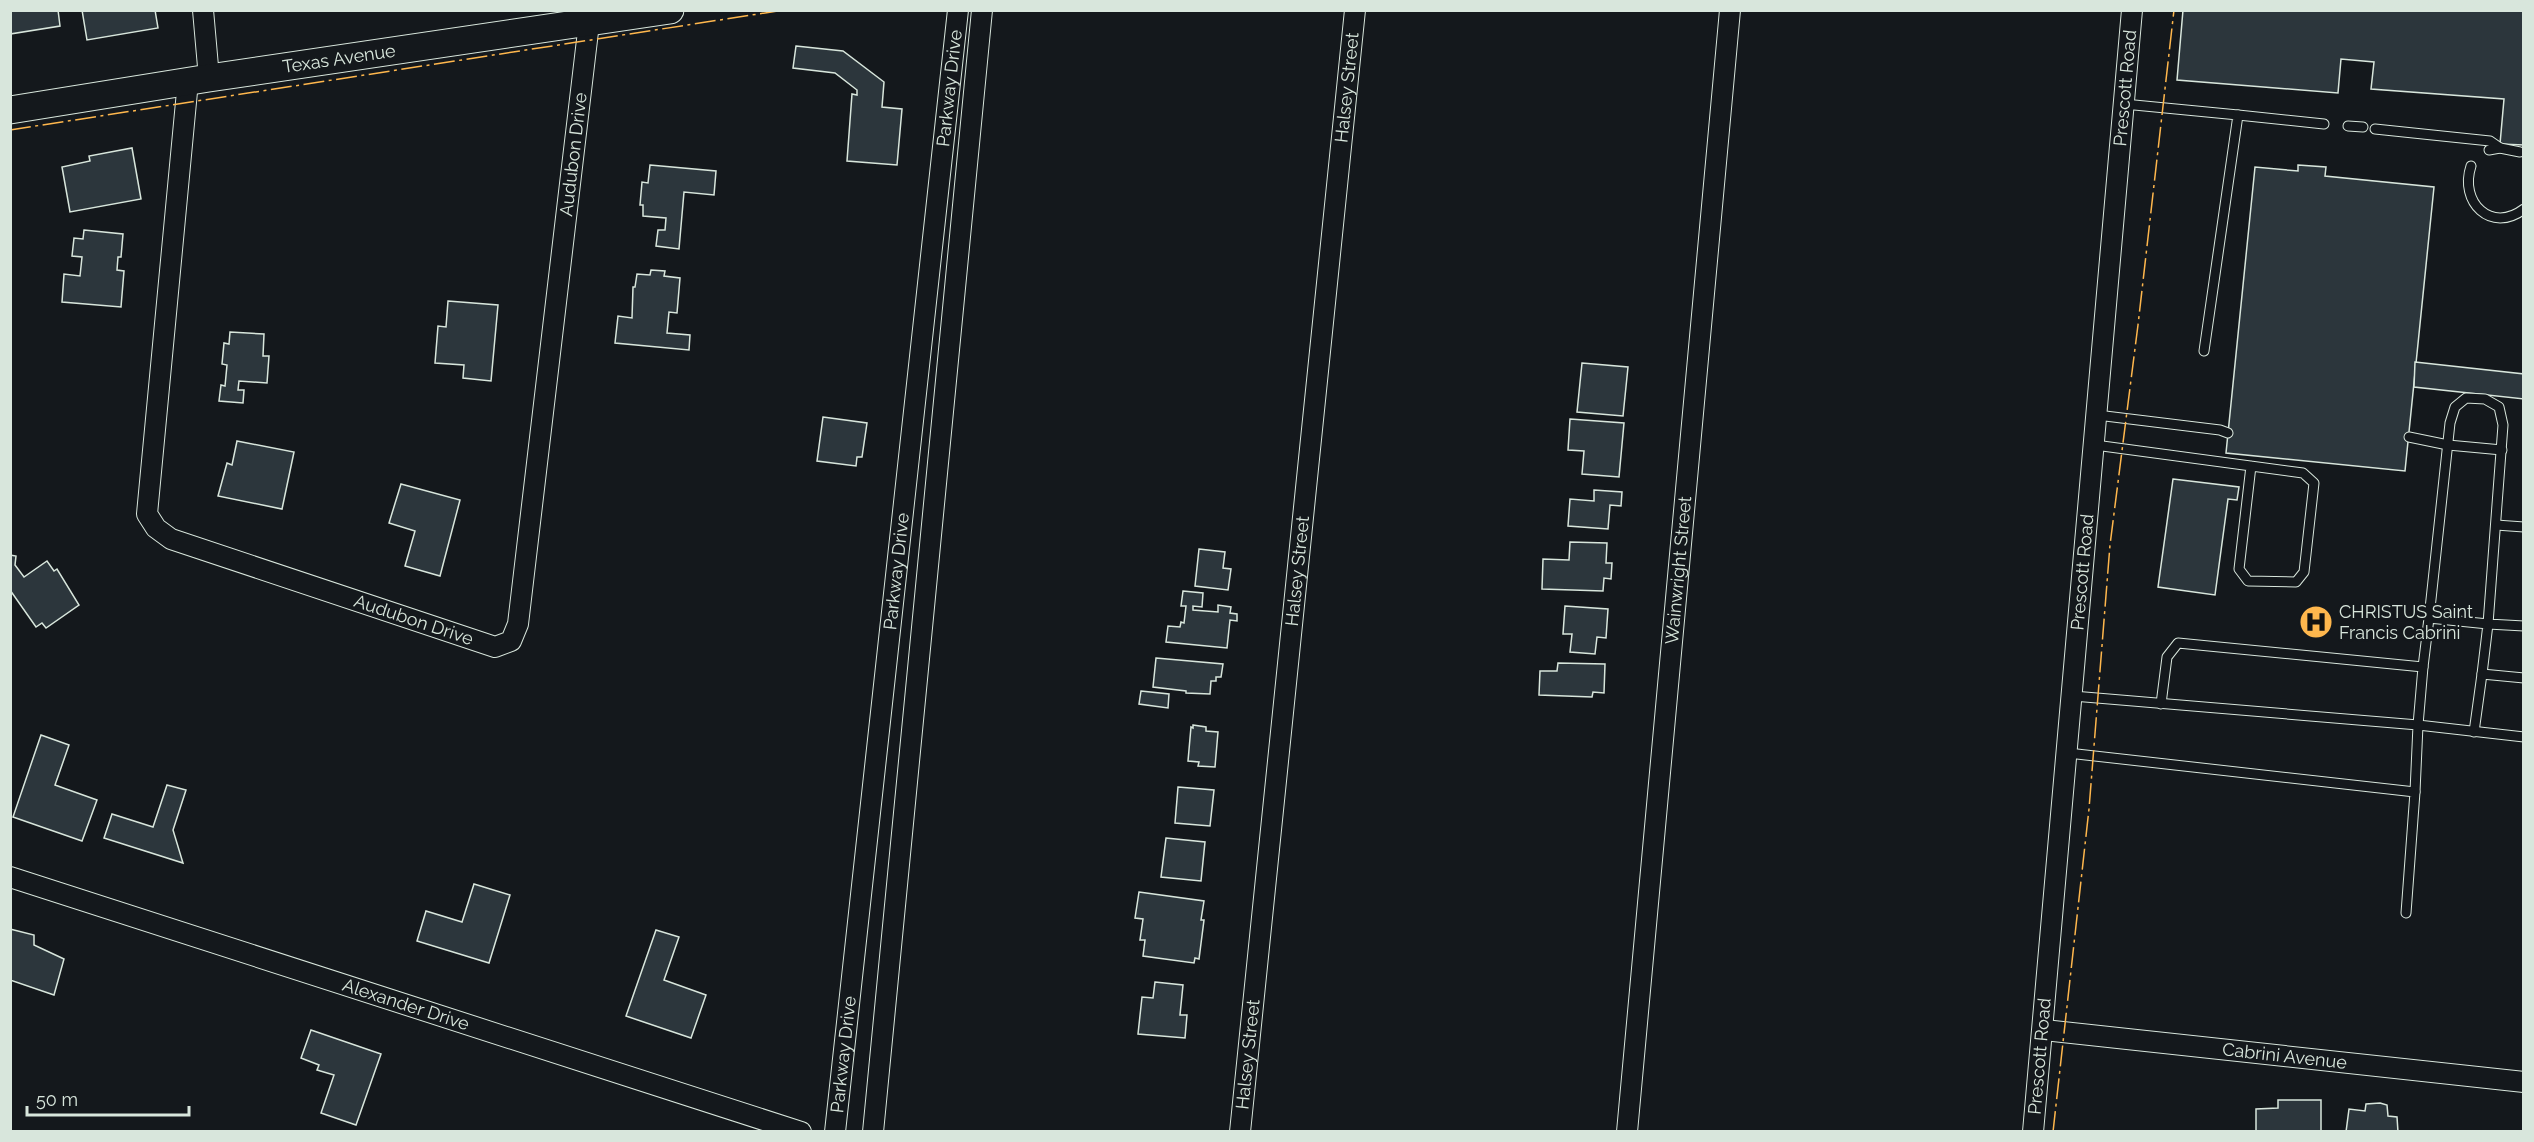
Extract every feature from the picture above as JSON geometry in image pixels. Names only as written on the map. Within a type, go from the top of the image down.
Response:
[{"type":"street","name":"Audubon Drive","points":[[204,10],[199,80],[147,514],[156,528],[171,539],[495,647],[511,641],[518,624],[589,23]]},
{"type":"street","name":"Texas Avenue","points":[[10,110],[670,10]]},
{"type":"street","name":"Parkway Drive","points":[[835,1131],[958,10]]},
{"type":"street","name":"Parkway Drive","points":[[873,1131],[982,10]]},
{"type":"street","name":"Halsey Street","points":[[1240,1131],[1355,10]]},
{"type":"street","name":"Wainwright Street","points":[[1627,1131],[1730,10]]},
{"type":"street","name":"Prescott Road","points":[[2033,1131],[2044,1030],[2132,10]]},
{"type":"street","name":"Alexander Drive","points":[[10,877],[801,1131]]},
{"type":"street","name":"Cabrini Avenue","points":[[2044,1030],[2523,1082]]},
{"type":"lane","points":[[2124,104],[2325,124]]},
{"type":"lane","points":[[2204,351],[2238,115]]},
{"type":"lane","points":[[2348,126],[2363,127]]},
{"type":"lane","points":[[2375,129],[2490,141],[2500,148]]},
{"type":"lane","points":[[2489,150],[2500,148],[2520,152]]},
{"type":"lane","points":[[2471,166],[2467,177],[2467,188],[2470,199],[2477,208],[2497,217],[2508,217],[2523,209]]},
{"type":"lane","points":[[2406,913],[2423,667],[2450,423],[2455,406],[2466,398],[2485,399],[2499,407],[2504,425],[2488,624],[2474,732]]},
{"type":"lane","points":[[2097,415],[2225,430]]},
{"type":"lane","points":[[2411,440],[2502,450]]},
{"type":"lane","points":[[2095,445],[2251,466],[2303,473],[2314,483],[2304,572],[2296,582],[2248,581],[2239,569],[2251,466]]},
{"type":"lane","points":[[2496,525],[2523,527]]},
{"type":"lane","points":[[2429,618],[2523,626]]},
{"type":"lane","points":[[2161,704],[2167,657],[2178,643],[2423,667]]},
{"type":"lane","points":[[2482,674],[2523,678]]},
{"type":"lane","points":[[2073,696],[2418,725],[2523,737]]},
{"type":"lane","points":[[2068,753],[2415,792]]},
{"type":"building","points":[[10,10],[58,10],[60,26],[10,34]]},
{"type":"building","points":[[82,10],[155,10],[158,28],[87,40]]},
{"type":"building","points":[[2183,10],[2524,10],[2524,145],[2500,144],[2504,99],[2371,89],[2374,62],[2341,59],[2338,93],[2177,80]]},
{"type":"building","points":[[796,46],[843,51],[884,82],[882,107],[902,109],[897,165],[847,161],[852,94],[857,95],[857,90],[835,73],[793,68]]},
{"type":"building","points":[[132,148],[141,199],[70,212],[62,167],[90,161],[89,156]]},
{"type":"building","points":[[650,165],[716,171],[714,195],[684,192],[679,249],[656,246],[658,230],[665,230],[666,218],[643,216],[643,205],[640,205],[642,182],[648,183]]},
{"type":"building","points":[[2298,165],[2326,167],[2325,176],[2434,187],[2405,471],[2226,453],[2255,167],[2298,171]]},
{"type":"building","points":[[84,230],[123,234],[121,257],[118,257],[117,270],[124,271],[121,307],[62,302],[64,274],[80,276],[82,257],[72,256],[74,238],[83,239]]},
{"type":"building","points":[[651,270],[665,271],[664,276],[680,278],[677,313],[669,312],[667,333],[690,335],[689,350],[615,343],[618,316],[632,318],[633,287],[635,287],[637,274],[650,275]]},
{"type":"building","points":[[448,301],[498,305],[491,381],[463,378],[464,365],[435,363],[438,326],[446,327]]},
{"type":"building","points":[[230,332],[264,334],[263,356],[269,356],[267,383],[239,381],[238,390],[244,390],[243,403],[219,401],[221,385],[225,386],[227,365],[222,364],[224,343],[229,344]]},
{"type":"building","points":[[2415,362],[2524,374],[2524,399],[2414,387]]},
{"type":"building","points":[[1582,363],[1628,367],[1623,416],[1577,412]]},
{"type":"building","points":[[823,417],[867,423],[862,457],[857,457],[856,466],[817,461]]},
{"type":"building","points":[[1570,419],[1624,423],[1619,477],[1582,474],[1584,451],[1568,450]]},
{"type":"building","points":[[237,441],[294,452],[282,509],[218,496],[227,463],[232,465]]},
{"type":"building","points":[[2173,479],[2239,487],[2237,500],[2228,499],[2215,595],[2158,587]]},
{"type":"building","points":[[401,484],[460,500],[440,576],[405,566],[415,531],[389,523]]},
{"type":"building","points":[[1594,490],[1622,492],[1621,506],[1610,505],[1608,529],[1568,526],[1570,499],[1594,501]]},
{"type":"building","points":[[1570,542],[1607,543],[1606,563],[1612,563],[1611,579],[1604,578],[1603,591],[1542,589],[1543,559],[1569,560]]},
{"type":"building","points":[[1199,549],[1225,552],[1223,568],[1231,569],[1228,590],[1195,586]]},
{"type":"building","points":[[10,555],[16,556],[15,565],[24,577],[47,561],[54,571],[57,569],[79,605],[46,628],[42,623],[36,627],[10,590]]},
{"type":"building","points":[[1183,591],[1203,593],[1202,607],[1193,606],[1193,610],[1218,612],[1218,605],[1231,607],[1230,613],[1237,614],[1237,621],[1230,620],[1227,648],[1166,642],[1168,626],[1180,627],[1181,622],[1184,623],[1186,606],[1181,606]]},
{"type":"building","points":[[1565,606],[1608,609],[1606,638],[1597,637],[1595,654],[1570,652],[1572,634],[1563,634]]},
{"type":"building","points":[[1156,658],[1223,664],[1221,677],[1216,677],[1216,681],[1211,681],[1210,694],[1186,693],[1186,691],[1153,687]]},
{"type":"building","points":[[1558,663],[1605,664],[1604,693],[1593,692],[1592,697],[1539,695],[1540,671],[1557,671]]},
{"type":"building","points":[[1141,691],[1169,694],[1168,708],[1139,704]]},
{"type":"building","points":[[1193,725],[1206,727],[1206,731],[1218,732],[1215,767],[1198,766],[1199,762],[1188,761]]},
{"type":"building","points":[[41,735],[69,745],[55,785],[97,800],[82,841],[13,817]]},
{"type":"building","points":[[167,785],[186,790],[173,830],[183,863],[104,838],[112,814],[153,827]]},
{"type":"building","points":[[1178,787],[1214,790],[1210,826],[1175,823]]},
{"type":"building","points":[[1166,838],[1205,842],[1201,881],[1161,877]]},
{"type":"building","points":[[474,884],[510,895],[489,963],[417,941],[426,911],[462,922]]},
{"type":"building","points":[[1139,892],[1204,901],[1199,959],[1195,958],[1194,963],[1143,956],[1145,940],[1140,940],[1143,919],[1135,918]]},
{"type":"building","points":[[10,929],[34,935],[34,945],[64,959],[54,995],[10,980]]},
{"type":"building","points":[[656,930],[679,937],[664,980],[706,995],[691,1038],[626,1016]]},
{"type":"building","points":[[1155,982],[1183,985],[1180,1015],[1187,1015],[1185,1038],[1138,1034],[1142,997],[1153,998]]},
{"type":"building","points":[[311,1030],[381,1054],[356,1125],[321,1113],[334,1075],[317,1070],[319,1065],[301,1058]]},
{"type":"building","points":[[2278,1100],[2321,1100],[2321,1132],[2256,1132],[2256,1109],[2278,1108]]},
{"type":"building","points":[[2366,1104],[2387,1105],[2388,1116],[2397,1117],[2398,1132],[2346,1132],[2349,1109],[2365,1111]]},
{"type":"power","points":[[10,130],[784,10]]},
{"type":"power","points":[[2053,1132],[2089,809],[2110,545],[2174,10]]},
{"type":"place","name":"CHRISTUS Saint Francis Cabrini","points":[[2316,622]]}]
